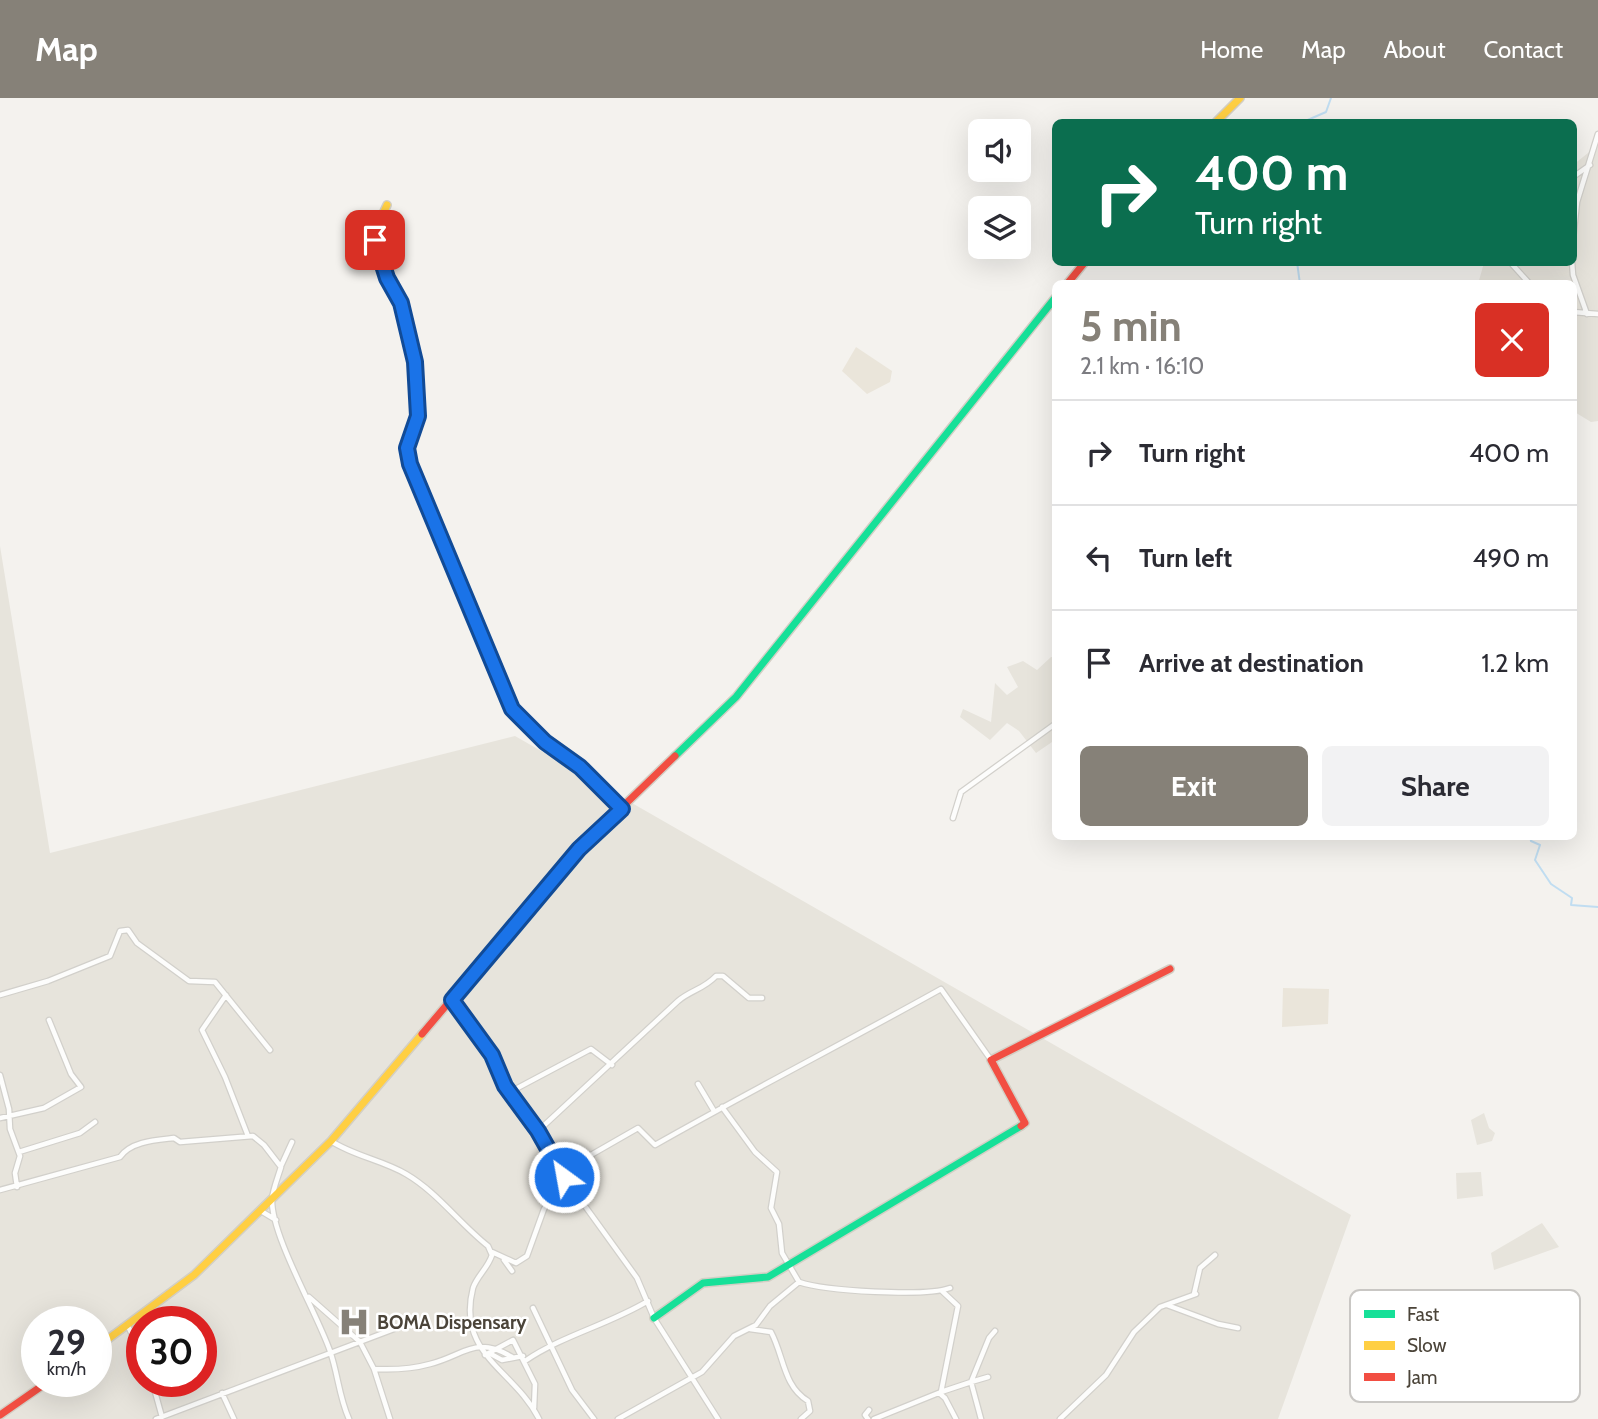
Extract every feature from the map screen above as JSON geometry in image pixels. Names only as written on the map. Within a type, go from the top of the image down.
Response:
[{"type":"main road","points":[[1219,119],[1240,98]]},
{"type":"main road","points":[[387,205],[376,229],[375,240],[387,278],[401,303],[413,347],[418,377],[418,416],[407,448],[420,489],[512,709],[545,742],[580,767],[622,809]]},
{"type":"main road","points":[[1070,280],[1082,266]]},
{"type":"main road","points":[[153,1306],[194,1275],[331,1141],[579,849],[736,697],[1052,302]]},
{"type":"main road","points":[[654,1318],[704,1283],[768,1277],[1025,1123],[991,1060],[1170,969]]},
{"type":"main road","points":[[0,1415],[26,1397]]},
{"type":"street","points":[[1577,202],[1598,134]]},
{"type":"street","points":[[1577,174],[1590,165]]},
{"type":"street","points":[[1514,266],[1526,280]]},
{"type":"street","points":[[1577,286],[1587,314]]},
{"type":"street","points":[[1577,313],[1598,314]]},
{"type":"street","points":[[953,818],[961,792],[1052,726]]},
{"type":"street","points":[[0,995],[48,981],[110,956],[117,935],[124,929],[128,930],[144,949],[189,981],[215,982],[271,1050]]},
{"type":"street","points":[[538,1131],[689,992],[707,986],[716,976],[723,976],[749,998],[762,998]]},
{"type":"street","points":[[331,1141],[346,1151],[403,1172],[420,1183],[491,1252],[516,1263],[527,1256],[544,1209],[564,1174],[638,1128],[655,1145],[941,989],[991,1060]]},
{"type":"street","points":[[226,995],[202,1030],[225,1077],[248,1136]]},
{"type":"street","points":[[452,1000],[492,1055],[509,1091],[564,1174],[637,1278],[654,1318],[718,1419]]},
{"type":"street","points":[[0,1118],[44,1108],[81,1087],[71,1074],[48,1020]]},
{"type":"street","points":[[501,1094],[590,1049],[612,1065]]},
{"type":"street","points":[[0,1075],[19,1152],[17,1187]]},
{"type":"street","points":[[698,1084],[714,1111]]},
{"type":"street","points":[[722,1107],[755,1152],[777,1172],[771,1208],[779,1224],[782,1253],[799,1282],[857,1290],[942,1291],[950,1288]]},
{"type":"street","points":[[19,1152],[80,1133],[95,1122]]},
{"type":"street","points":[[0,1190],[120,1157],[134,1146],[174,1138],[180,1142],[248,1136],[259,1139],[281,1167]]},
{"type":"street","points":[[292,1142],[281,1167],[272,1199],[276,1220],[330,1353],[340,1399],[349,1419]]},
{"type":"street","points":[[261,1211],[276,1220]]},
{"type":"street","points":[[491,1252],[488,1265],[475,1283],[470,1307],[471,1327],[481,1347],[534,1409],[539,1419]]},
{"type":"street","points":[[1060,1419],[1106,1375],[1134,1332],[1167,1304],[1195,1294],[1199,1268],[1216,1255]]},
{"type":"street","points":[[504,1259],[512,1271]]},
{"type":"street","points":[[618,1419],[693,1378],[734,1336],[750,1328],[770,1306],[799,1282]]},
{"type":"street","points":[[940,1392],[958,1306],[942,1291]]},
{"type":"street","points":[[307,1295],[360,1342],[374,1369],[390,1419]]},
{"type":"street","points":[[374,1369],[432,1364],[464,1349],[481,1347],[497,1348],[512,1357],[524,1359],[601,1326],[648,1301]]},
{"type":"street","points":[[1167,1304],[1217,1324],[1238,1328]]},
{"type":"street","points":[[533,1308],[572,1390],[594,1419]]},
{"type":"street","points":[[156,1419],[402,1326]]},
{"type":"street","points":[[750,1328],[771,1332],[789,1381],[796,1394],[808,1401],[810,1410],[801,1419]]},
{"type":"street","points":[[983,1419],[971,1382],[995,1331]]},
{"type":"street","points":[[487,1354],[513,1340],[535,1384],[534,1409]]},
{"type":"street","points":[[487,1354],[502,1360],[512,1357]]},
{"type":"street","points":[[874,1419],[951,1386],[988,1377]]},
{"type":"street","points":[[940,1392],[956,1419]]},
{"type":"street","points":[[222,1393],[234,1419]]},
{"type":"street","points":[[156,1397],[162,1417]]},
{"type":"street","points":[[868,1419],[865,1415],[869,1410]]},
{"type":"street","points":[[0,1415],[4,1419]]},
{"type":"shaded area","points":[[1598,145],[1598,421],[1591,422],[1577,413],[1577,280],[1479,280],[1483,266],[1577,266],[1577,162]]},
{"type":"shaded area","points":[[856,347],[892,371],[890,382],[867,394],[842,371]]},
{"type":"shaded area","points":[[0,546],[50,853],[515,736],[1351,1215],[1278,1419],[0,1419]]},
{"type":"shaded area","points":[[1052,657],[1052,742],[1036,753],[1019,731],[1007,723],[990,740],[960,717],[963,709],[991,722],[995,683],[1007,695],[1018,687],[1007,667],[1023,661],[1037,670]]},
{"type":"shaded area","points":[[1283,988],[1329,989],[1328,1024],[1282,1027]]},
{"type":"shaded area","points":[[1484,1113],[1489,1128],[1495,1133],[1492,1141],[1477,1145],[1471,1120]]},
{"type":"shaded area","points":[[1481,1172],[1483,1196],[1457,1199],[1456,1173]]},
{"type":"shaded area","points":[[1542,1223],[1559,1247],[1494,1270],[1491,1253]]},
{"type":"waterway","points":[[1310,119],[1326,112],[1331,98]]},
{"type":"waterway","points":[[1298,266],[1299,280]]},
{"type":"waterway","points":[[1531,840],[1540,845],[1535,860],[1551,884],[1572,898],[1571,905],[1598,907]]},
{"type":"traffic: fast","points":[[675,756],[736,697],[1052,302]]},
{"type":"traffic: fast","points":[[654,1318],[703,1283],[768,1277],[1021,1126]]},
{"type":"traffic: slow","points":[[1219,119],[1240,98]]},
{"type":"traffic: slow","points":[[387,205],[376,229],[375,240],[387,278],[401,303],[418,377],[418,416],[407,448],[420,489],[510,704]]},
{"type":"traffic: slow","points":[[112,1336],[194,1275],[331,1141],[422,1034]]},
{"type":"traffic: jam","points":[[1070,280],[1082,266]]},
{"type":"traffic: jam","points":[[510,704],[546,742],[580,767],[622,809]]},
{"type":"traffic: jam","points":[[422,1034],[579,849],[675,756]]},
{"type":"traffic: jam","points":[[1021,1126],[1025,1123],[991,1060],[1170,969]]},
{"type":"traffic: jam","points":[[0,1415],[26,1397]]},
{"type":"place","name":"BOMA Dispensary","points":[[354,1322]]},
{"type":"route","points":[[375,240],[387,278],[401,303],[418,377],[418,416],[407,448],[410,464],[509,705],[545,742],[580,767],[615,799],[622,809],[579,849],[452,1000],[492,1055],[505,1086],[538,1131],[541,1141],[563,1171],[564,1177]]}]
